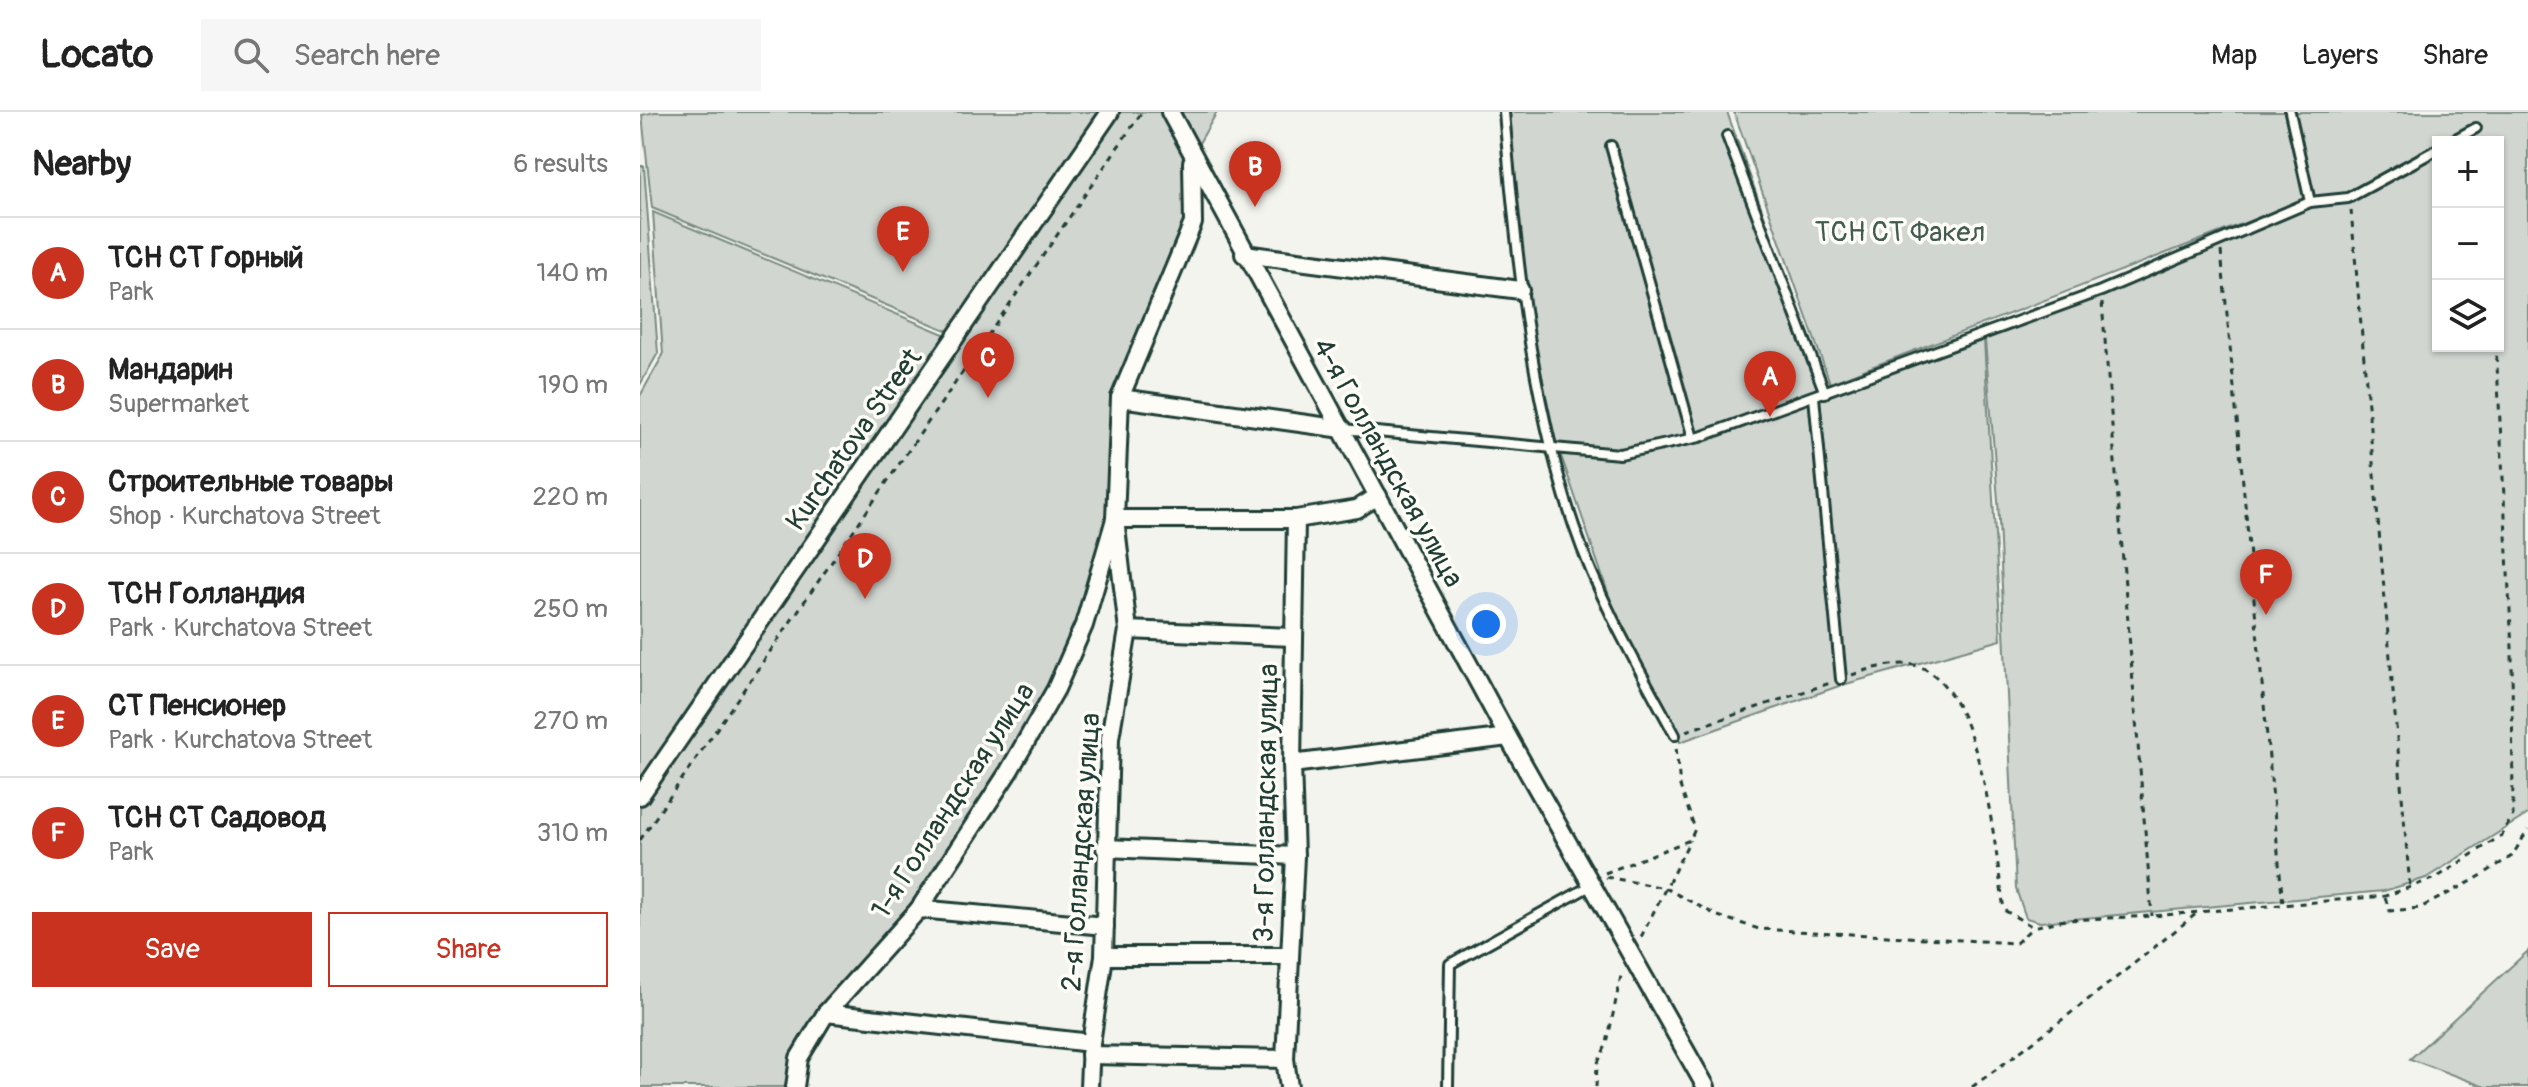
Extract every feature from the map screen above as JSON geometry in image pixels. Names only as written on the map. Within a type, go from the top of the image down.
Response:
[{"type":"street","name":"Kurchatova Street","points":[[640,796],[1110,112]]},
{"type":"street","name":"4-я Голландская улица","points":[[1170,112],[1244,254],[1343,429],[1508,737],[1594,881],[1628,952],[1706,1087]]},
{"type":"street","name":"2-я Голландская улица","points":[[1089,1087],[1104,956],[1110,738],[1128,630],[1115,519],[1120,398],[1193,223],[1192,156]]},
{"type":"street","points":[[1244,254],[1520,290]]},
{"type":"street","points":[[1120,398],[1343,429]]},
{"type":"street","points":[[1115,519],[1296,519],[1357,509],[1378,496]]},
{"type":"street","name":"1-я Голландская улица","points":[[795,1087],[799,1058],[826,1013],[919,909],[1009,771],[1056,689],[1084,625],[1115,519]]},
{"type":"street","name":"3-я Голландская улица","points":[[1289,1087],[1285,1059],[1295,856],[1292,764],[1296,519]]},
{"type":"street","points":[[1128,630],[1293,637]]},
{"type":"street","points":[[1292,764],[1508,737]]},
{"type":"street","points":[[1105,848],[1295,856]]},
{"type":"street","points":[[919,909],[1105,926]]},
{"type":"street","points":[[1104,956],[1289,956]]},
{"type":"street","points":[[826,1013],[1091,1049],[1285,1059]]},
{"type":"lane","points":[[1504,112],[1520,290],[1552,447],[1574,527],[1612,620],[1675,735]]},
{"type":"lane","points":[[2290,112],[2310,202]]},
{"type":"lane","points":[[2461,136],[2476,128]]},
{"type":"lane","points":[[1727,136],[1825,393]]},
{"type":"lane","points":[[1611,146],[1693,438]]},
{"type":"lane","points":[[1343,429],[1620,454],[1693,438],[1814,397],[2101,291],[2310,202],[2348,198],[2432,152]]},
{"type":"lane","points":[[1814,397],[1841,679]]},
{"type":"lane","points":[[1448,1087],[1450,964],[1594,881]]},
{"type":"path","points":[[640,840],[1142,112]]},
{"type":"path","points":[[2348,198],[2355,224],[2410,887]]},
{"type":"path","points":[[2220,240],[2283,905]]},
{"type":"path","points":[[2101,291],[2152,916]]},
{"type":"path","points":[[1594,881],[1665,888],[1718,916],[1759,929],[2016,943],[2033,927],[2065,920],[2152,916],[2385,896],[2436,878],[2502,835],[2513,815],[2512,648],[2496,352]]},
{"type":"path","points":[[1596,1087],[1597,1065],[1607,1043],[1628,952],[1643,935],[1695,829],[1680,786],[1675,735],[1882,665],[1923,667],[1951,691],[1985,778],[2004,910],[2033,927]]},
{"type":"path","points":[[2385,896],[2390,911],[2420,908],[2512,856],[2528,830]]},
{"type":"path","points":[[1594,881],[1690,840]]},
{"type":"path","points":[[1972,1087],[2094,997],[2114,976],[2198,912]]},
{"type":"green space","points":[[655,112],[1108,112],[958,335],[652,208],[642,115]]},
{"type":"green space","points":[[1110,112],[1217,112],[1191,157],[1192,222],[1118,399],[1113,518],[1083,625],[1040,714],[906,920],[824,1011],[794,1087],[640,1087],[640,396],[663,355],[653,212],[958,340]]},
{"type":"green space","points":[[1510,112],[1727,112],[1829,396],[1984,340],[2001,640],[1839,686],[1680,742],[1616,616],[1555,438],[1524,289]]},
{"type":"green space","name":"ТСН СТ Факел","points":[[1734,112],[2284,112],[2305,199],[2313,195],[2294,112],[2528,112],[2528,814],[2426,878],[2384,891],[2040,922],[2026,918],[2016,889],[1998,500],[1984,328],[2102,285],[2296,203],[1830,383]]},
{"type":"green space","points":[[640,166],[644,166],[658,353],[640,385]]},
{"type":"green space","points":[[2528,951],[2528,1087],[2485,1087],[2410,1059]]},
{"type":"place","name":"Мандарин","points":[[1255,207]]},
{"type":"place","name":"СТ Пенсионер","points":[[903,272]]},
{"type":"place","name":"Строительные товары","points":[[988,398]]},
{"type":"place","name":"ТСН СТ Горный","points":[[1770,417]]},
{"type":"place","name":"ТСН Голландия","points":[[865,599]]},
{"type":"place","name":"ТСН СТ Садовод","points":[[2266,615]]}]
